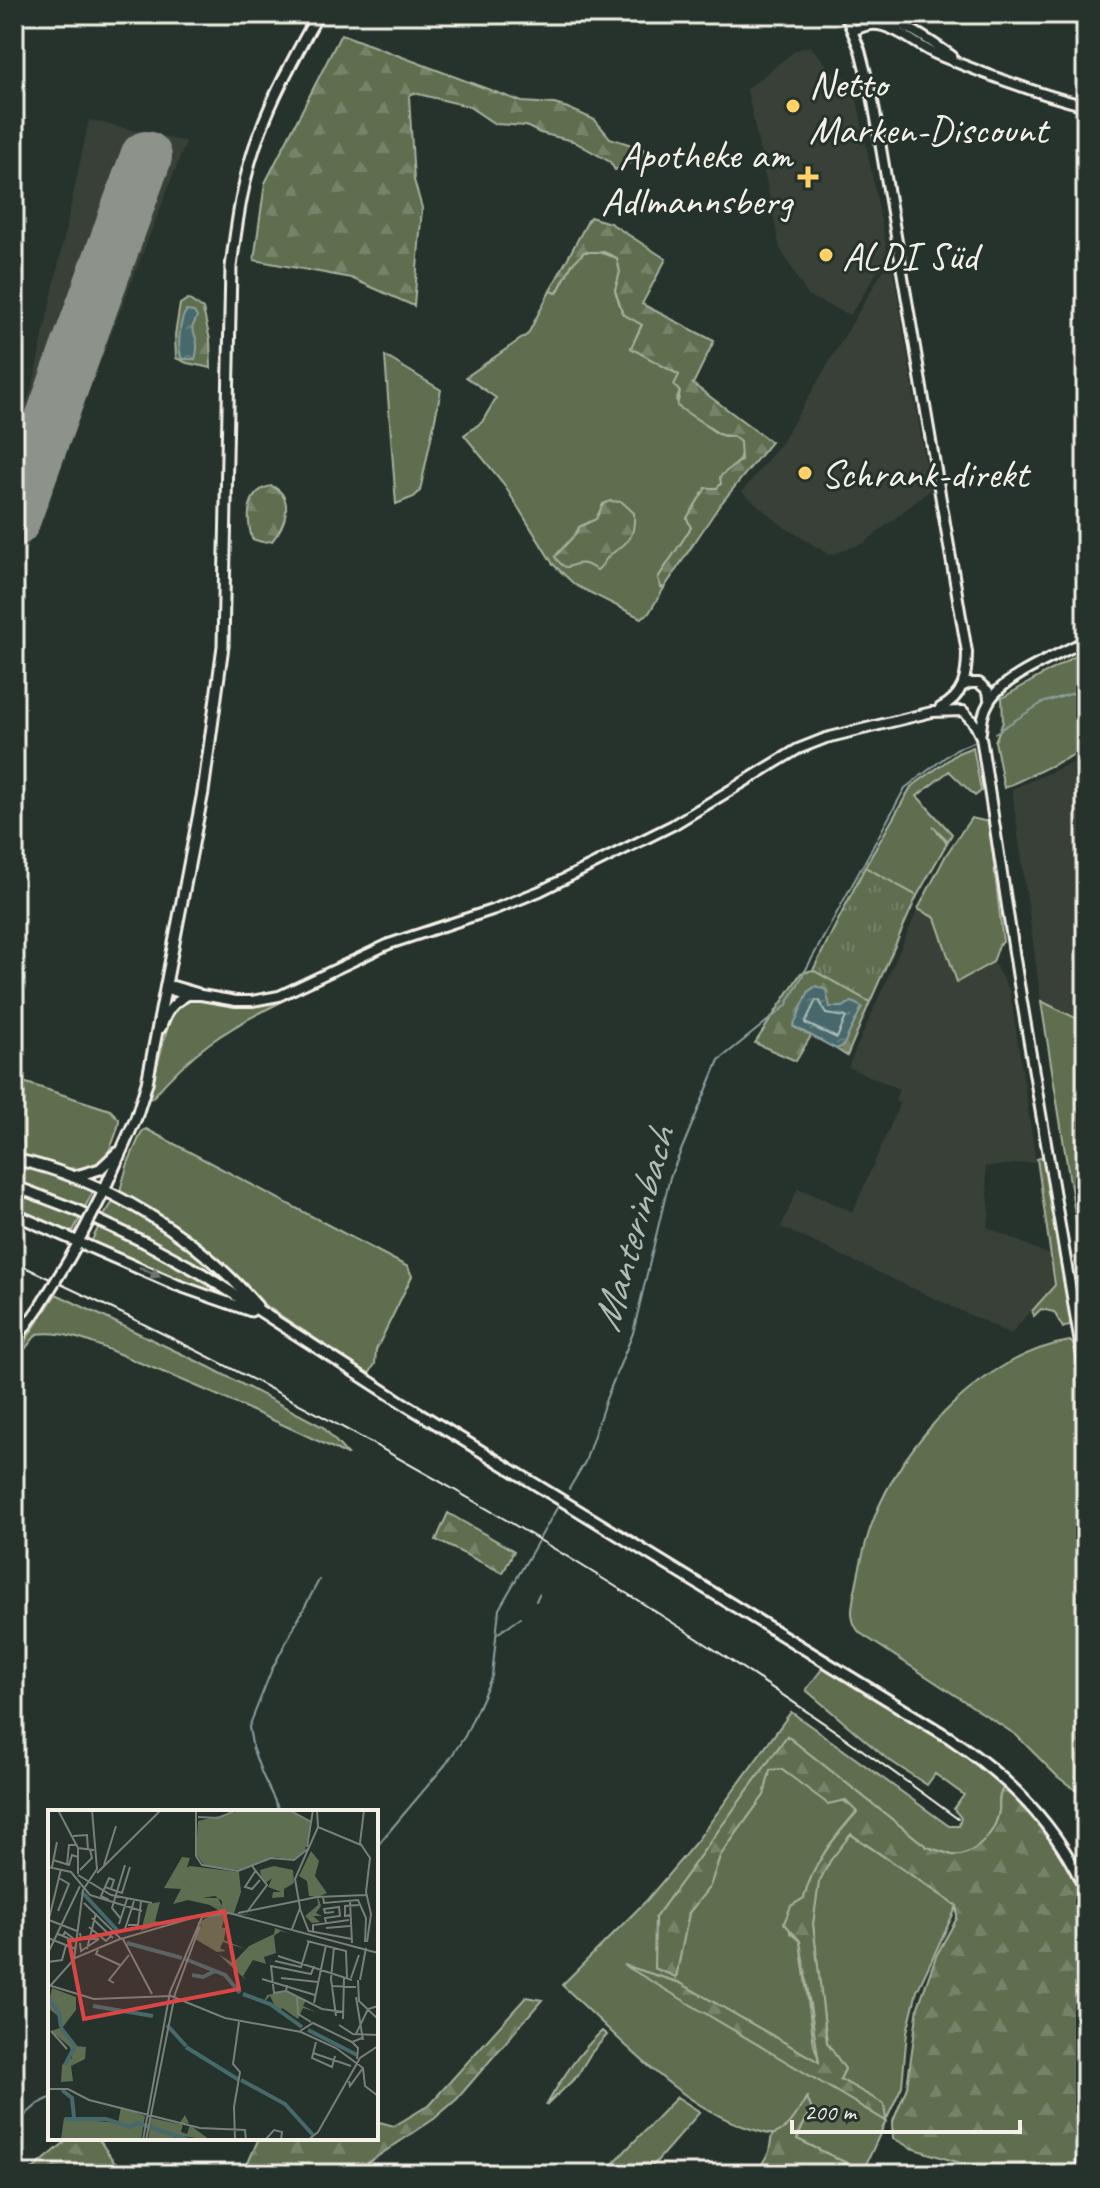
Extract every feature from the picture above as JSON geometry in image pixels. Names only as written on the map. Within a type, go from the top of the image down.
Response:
[{"type":"main road","points":[[79,1240],[143,1099],[203,792],[223,646],[231,267],[245,180],[259,134],[279,86],[318,14]]},
{"type":"main road","points":[[73,1177],[100,1169],[125,1144]]},
{"type":"main road","points":[[14,1159],[73,1177],[179,1235],[244,1290],[265,1314]]},
{"type":"main road","points":[[14,1186],[74,1209],[178,1261],[983,1760],[1038,1813],[1058,1839],[1086,1892]]},
{"type":"main road","points":[[14,1214],[177,1285],[276,1322]]},
{"type":"main road","points":[[1080,2174],[1086,2152]]},
{"type":"street","points":[[959,61],[893,22],[870,15],[846,16],[873,101],[967,652],[967,674],[958,703],[981,737]]},
{"type":"street","points":[[853,31],[867,25],[881,25],[938,55],[1037,94],[1086,106]]},
{"type":"street","points":[[1086,640],[1008,682],[989,699],[983,711],[981,737],[1086,1379]]},
{"type":"street","points":[[967,652],[981,684],[988,691],[989,699]]},
{"type":"street","points":[[932,712],[949,703],[970,683],[1008,682]]},
{"type":"street","points":[[165,988],[186,995],[252,1001],[279,996],[389,944],[540,891],[673,825],[798,749],[826,738],[932,712],[983,711]]},
{"type":"street","points":[[169,969],[180,987]]},
{"type":"street","points":[[165,988],[180,987],[201,995]]},
{"type":"street","points":[[156,1042],[167,1012],[186,995]]},
{"type":"street","points":[[14,1343],[79,1240]]},
{"type":"shaded area","points":[[810,46],[836,75],[853,80],[888,255],[850,315],[808,296],[780,248],[747,89],[796,50]]},
{"type":"shaded area","points":[[89,120],[186,142],[14,583],[14,441],[33,384]]},
{"type":"shaded area","points":[[891,257],[930,490],[864,543],[830,555],[784,527],[742,492],[782,442]]},
{"type":"shaded area","points":[[1086,757],[1086,1023],[1041,1001],[1012,789]]},
{"type":"shaded area","points":[[918,909],[935,918],[957,981],[993,962],[1010,991],[1036,1162],[985,1167],[990,1212],[987,1227],[1049,1255],[1053,1284],[1011,1334],[781,1227],[798,1188],[853,1212],[900,1103],[895,1101],[899,1089],[848,1067]]},
{"type":"green space","points":[[341,34],[522,102],[568,108],[595,120],[610,138],[644,149],[646,155],[615,170],[610,162],[573,141],[540,133],[526,126],[495,124],[468,106],[414,93],[409,96],[414,180],[422,208],[414,306],[351,278],[254,260],[265,183]]},
{"type":"green space","points":[[590,217],[610,223],[666,259],[642,304],[714,341],[693,384],[771,442],[719,506],[664,588],[658,578],[691,528],[687,518],[706,488],[717,488],[721,484],[720,477],[741,460],[740,442],[733,436],[721,435],[677,406],[680,392],[674,385],[679,375],[631,348],[642,325],[623,314],[615,290],[620,272],[617,258],[604,252],[584,252],[572,264],[557,293],[550,291]]},
{"type":"green space","points":[[595,251],[617,258],[620,272],[615,290],[623,314],[642,324],[631,348],[679,375],[680,392],[676,400],[716,433],[734,437],[742,448],[737,463],[726,478],[717,489],[706,488],[687,518],[691,528],[658,578],[664,588],[649,613],[641,618],[575,585],[553,564],[503,483],[464,435],[482,422],[496,398],[466,377],[528,334],[550,291],[557,293],[572,264],[584,252]]},
{"type":"green space","points":[[188,299],[203,309],[210,340],[211,368],[176,358],[175,335],[180,304]]},
{"type":"green space","points":[[385,356],[441,390],[420,491],[414,497],[396,504]]},
{"type":"green space","points":[[272,486],[284,497],[286,512],[272,541],[262,542],[252,539],[250,506],[257,493]]},
{"type":"green space","points":[[622,502],[634,513],[630,538],[597,570],[580,563],[563,566],[555,557],[579,527],[596,519],[603,504]]},
{"type":"green space","points":[[1086,650],[1086,749],[1004,788],[995,741],[1003,722],[1002,698]]},
{"type":"green space","points":[[973,747],[981,791],[975,796],[949,771],[917,796],[952,834],[948,841],[933,826],[947,843],[917,896],[865,867],[911,787],[958,753]]},
{"type":"green space","points":[[971,818],[989,822],[1003,942],[993,962],[957,982],[935,918],[918,909],[946,855]]},
{"type":"green space","points":[[865,867],[917,896],[870,1002],[813,970]]},
{"type":"green space","points":[[813,970],[870,1002],[847,1056],[836,1049],[843,1046],[843,1007],[829,1007],[794,1027],[811,1036],[796,1061],[755,1043],[801,973]]},
{"type":"green space","points":[[200,1000],[245,1007],[279,1003],[210,1043],[148,1099],[172,1011],[184,1001]]},
{"type":"green space","points":[[1041,1002],[1086,1023],[1086,1282]]},
{"type":"green space","points":[[14,1079],[110,1110],[119,1122],[104,1157],[94,1165],[69,1168],[14,1155]]},
{"type":"green space","points":[[146,1129],[408,1267],[412,1276],[376,1350],[375,1364],[369,1374],[259,1301],[119,1194],[128,1163],[142,1131]]},
{"type":"green space","points":[[1043,1157],[1071,1324],[1063,1328],[1054,1312],[1041,1309],[1034,1316],[1032,1311],[1055,1285],[1037,1159]]},
{"type":"green space","points":[[14,1163],[68,1178],[94,1190],[85,1207],[14,1180]]},
{"type":"green space","points":[[14,1191],[81,1216],[73,1231],[65,1232],[14,1209]]},
{"type":"green space","points":[[114,1200],[182,1244],[245,1295],[175,1252],[103,1217]]},
{"type":"green space","points":[[99,1226],[163,1257],[236,1301],[178,1281],[93,1244],[91,1242]]},
{"type":"green space","points":[[56,1294],[209,1367],[323,1427],[348,1455],[217,1395],[76,1337],[37,1334],[14,1363],[14,1358]]},
{"type":"green space","points":[[1070,1341],[1074,1345],[1086,1416],[1086,1798],[1058,1777],[1016,1735],[860,1633],[852,1615],[860,1566],[873,1521],[904,1461],[926,1433],[950,1406],[1007,1364],[1038,1349]]},
{"type":"green space","points":[[448,1513],[514,1551],[503,1573],[436,1540]]},
{"type":"green space","points":[[825,1665],[975,1759],[1005,1785],[992,1831],[981,1844],[960,1855],[927,1847],[787,1736],[655,1918],[676,1977],[689,1913],[710,1886],[720,1856],[764,1795],[770,1770],[780,1769],[840,1798],[857,1811],[819,1862],[804,1898],[791,1906],[790,1933],[800,1941],[814,2045],[820,2063],[680,1983],[629,1967],[885,2120],[884,2104],[840,2079],[845,2069],[827,2043],[813,1924],[818,1882],[850,1834],[957,1906],[917,1991],[907,2032],[902,2086],[863,2171],[797,2139],[811,2108],[806,2098],[790,2125],[775,2134],[751,2129],[724,2118],[650,2068],[562,1985],[647,1900],[696,1842],[791,1712],[949,1826],[959,1826],[961,1818],[954,1809],[964,1795],[935,1774],[927,1785],[886,1758],[806,1690]]},
{"type":"green space","points":[[787,1736],[927,1847],[960,1855],[981,1844],[995,1823],[1000,1794],[1005,1785],[1031,1812],[1052,1842],[1071,1873],[1086,1907],[1086,2137],[1076,2174],[996,2174],[911,2148],[893,2138],[892,2124],[907,2087],[918,2007],[936,1956],[957,1918],[957,1906],[851,1834],[830,1861],[819,1882],[813,1924],[827,2043],[845,2069],[840,2079],[884,2104],[886,2121],[624,1965],[680,1983],[819,2062],[800,1941],[784,1923],[791,1906],[804,1898],[825,1852],[857,1812],[845,1800],[828,1804],[781,1769],[770,1770],[764,1795],[720,1856],[710,1886],[689,1913],[676,1977],[654,1968],[655,1918]]},
{"type":"green space","points":[[526,1997],[542,2000],[457,2099],[434,2119],[363,2166],[368,2174],[243,2174],[258,2140],[378,2140],[378,2122],[394,2126],[429,2105]]},
{"type":"green space","points":[[602,2031],[607,2035],[577,2076],[546,2106],[571,2066]]},
{"type":"green space","points":[[677,2097],[700,2112],[649,2170],[645,2174],[603,2174]]},
{"type":"green space","points":[[807,2097],[811,2108],[797,2139],[863,2171],[862,2174],[756,2174],[769,2152],[772,2135],[789,2125]]},
{"type":"green space","points":[[68,2140],[99,2140],[122,2174],[27,2174]]},
{"type":"water","points":[[186,311],[194,312],[197,317],[192,328],[197,343],[195,359],[182,359],[180,354],[180,328]]},
{"type":"water","points":[[816,986],[826,990],[830,1007],[843,1007],[852,1002],[862,1007],[843,1046],[836,1049],[793,1026],[809,991]]},
{"type":"waterway","name":"Manterinbach","points":[[995,733],[1042,703],[1086,689]]},
{"type":"waterway","name":"Manterinbach","points":[[569,1489],[585,1462],[633,1333],[670,1177],[719,1060],[786,1006],[905,788],[956,749],[974,742]]},
{"type":"waterway","name":"Manterinbach","points":[[378,1845],[446,1764],[465,1736],[492,1676],[499,1609],[557,1508]]},
{"type":"waterway","points":[[279,1810],[253,1750],[249,1727],[272,1669],[319,1580]]},
{"type":"waterway","points":[[536,1601],[539,1594]]},
{"type":"waterway","points":[[497,1634],[521,1617]]},
{"type":"waterway","name":"Manterinbach","points":[[14,2125],[48,2099]]},
{"type":"runway","points":[[14,521],[146,157]]},
{"type":"railway","points":[[14,1262],[261,1384],[500,1516],[732,1661],[958,1819]]},
{"type":"place","name":"Netto Marken-Discount","points":[[793,106]]},
{"type":"place","name":"Apotheke am Adlmannsberg","points":[[808,177]]},
{"type":"place","name":"ALDI Süd","points":[[826,255]]},
{"type":"place","name":"Schrank-direkt","points":[[805,473]]}]
